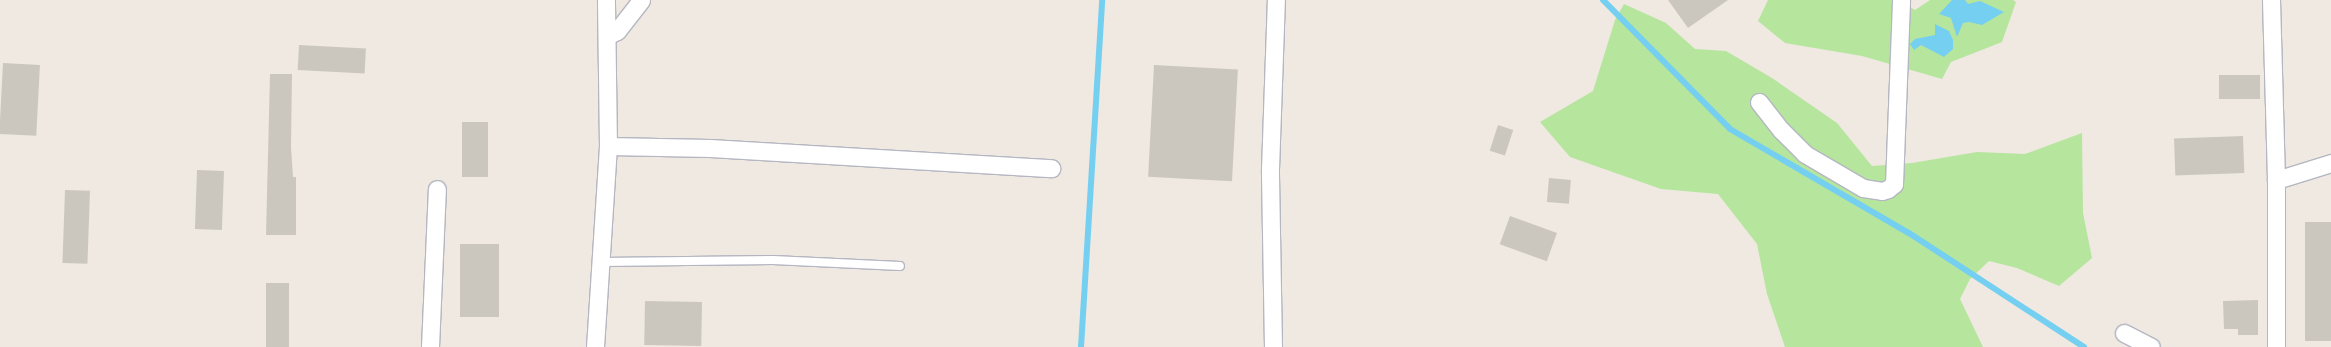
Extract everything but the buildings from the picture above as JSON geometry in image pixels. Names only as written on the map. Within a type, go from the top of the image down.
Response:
[{"type":"street","points":[[595,347],[608,146],[606,0]]},
{"type":"street","points":[[607,36],[618,31],[641,0]]},
{"type":"street","points":[[1274,347],[1270,169],[1276,0]]},
{"type":"street","points":[[1759,102],[1781,130],[1805,154],[1863,188],[1882,191],[1888,190],[1894,184],[1902,0]]},
{"type":"street","points":[[2271,0],[2276,180],[2276,347]]},
{"type":"street","points":[[608,146],[710,148],[1051,168]]},
{"type":"street","points":[[2276,180],[2331,163]]},
{"type":"street","points":[[430,347],[437,189]]},
{"type":"street","points":[[2124,333],[2151,347]]},
{"type":"lane","points":[[601,262],[773,260],[900,266]]},
{"type":"green space","points":[[1768,0],[1898,0],[1915,10],[1930,0],[2013,0],[2016,2],[2002,42],[1951,62],[1942,79],[1862,56],[1785,43],[1758,21]]},
{"type":"green space","points":[[1624,4],[1666,23],[1695,49],[1726,51],[1772,78],[1837,123],[1872,166],[1912,163],[1977,152],[2025,154],[2082,133],[2083,213],[2092,258],[2059,286],[2017,268],[1989,261],[1970,279],[1960,299],[1983,347],[1785,347],[1767,294],[1757,244],[1718,194],[1661,189],[1570,157],[1540,122],[1593,91],[1615,20]]},
{"type":"water","points":[[1952,0],[1965,0],[1968,4],[1980,1],[2004,12],[1982,25],[1969,22],[1963,23],[1957,37],[1951,18],[1939,14]]},
{"type":"water","points":[[1935,24],[1949,31],[1953,40],[1953,49],[1944,57],[1921,45],[1914,50],[1910,44],[1915,39],[1935,35]]},
{"type":"waterway","points":[[1081,347],[1102,0]]},
{"type":"waterway","points":[[1603,0],[1730,129],[1909,233],[2084,347]]}]
